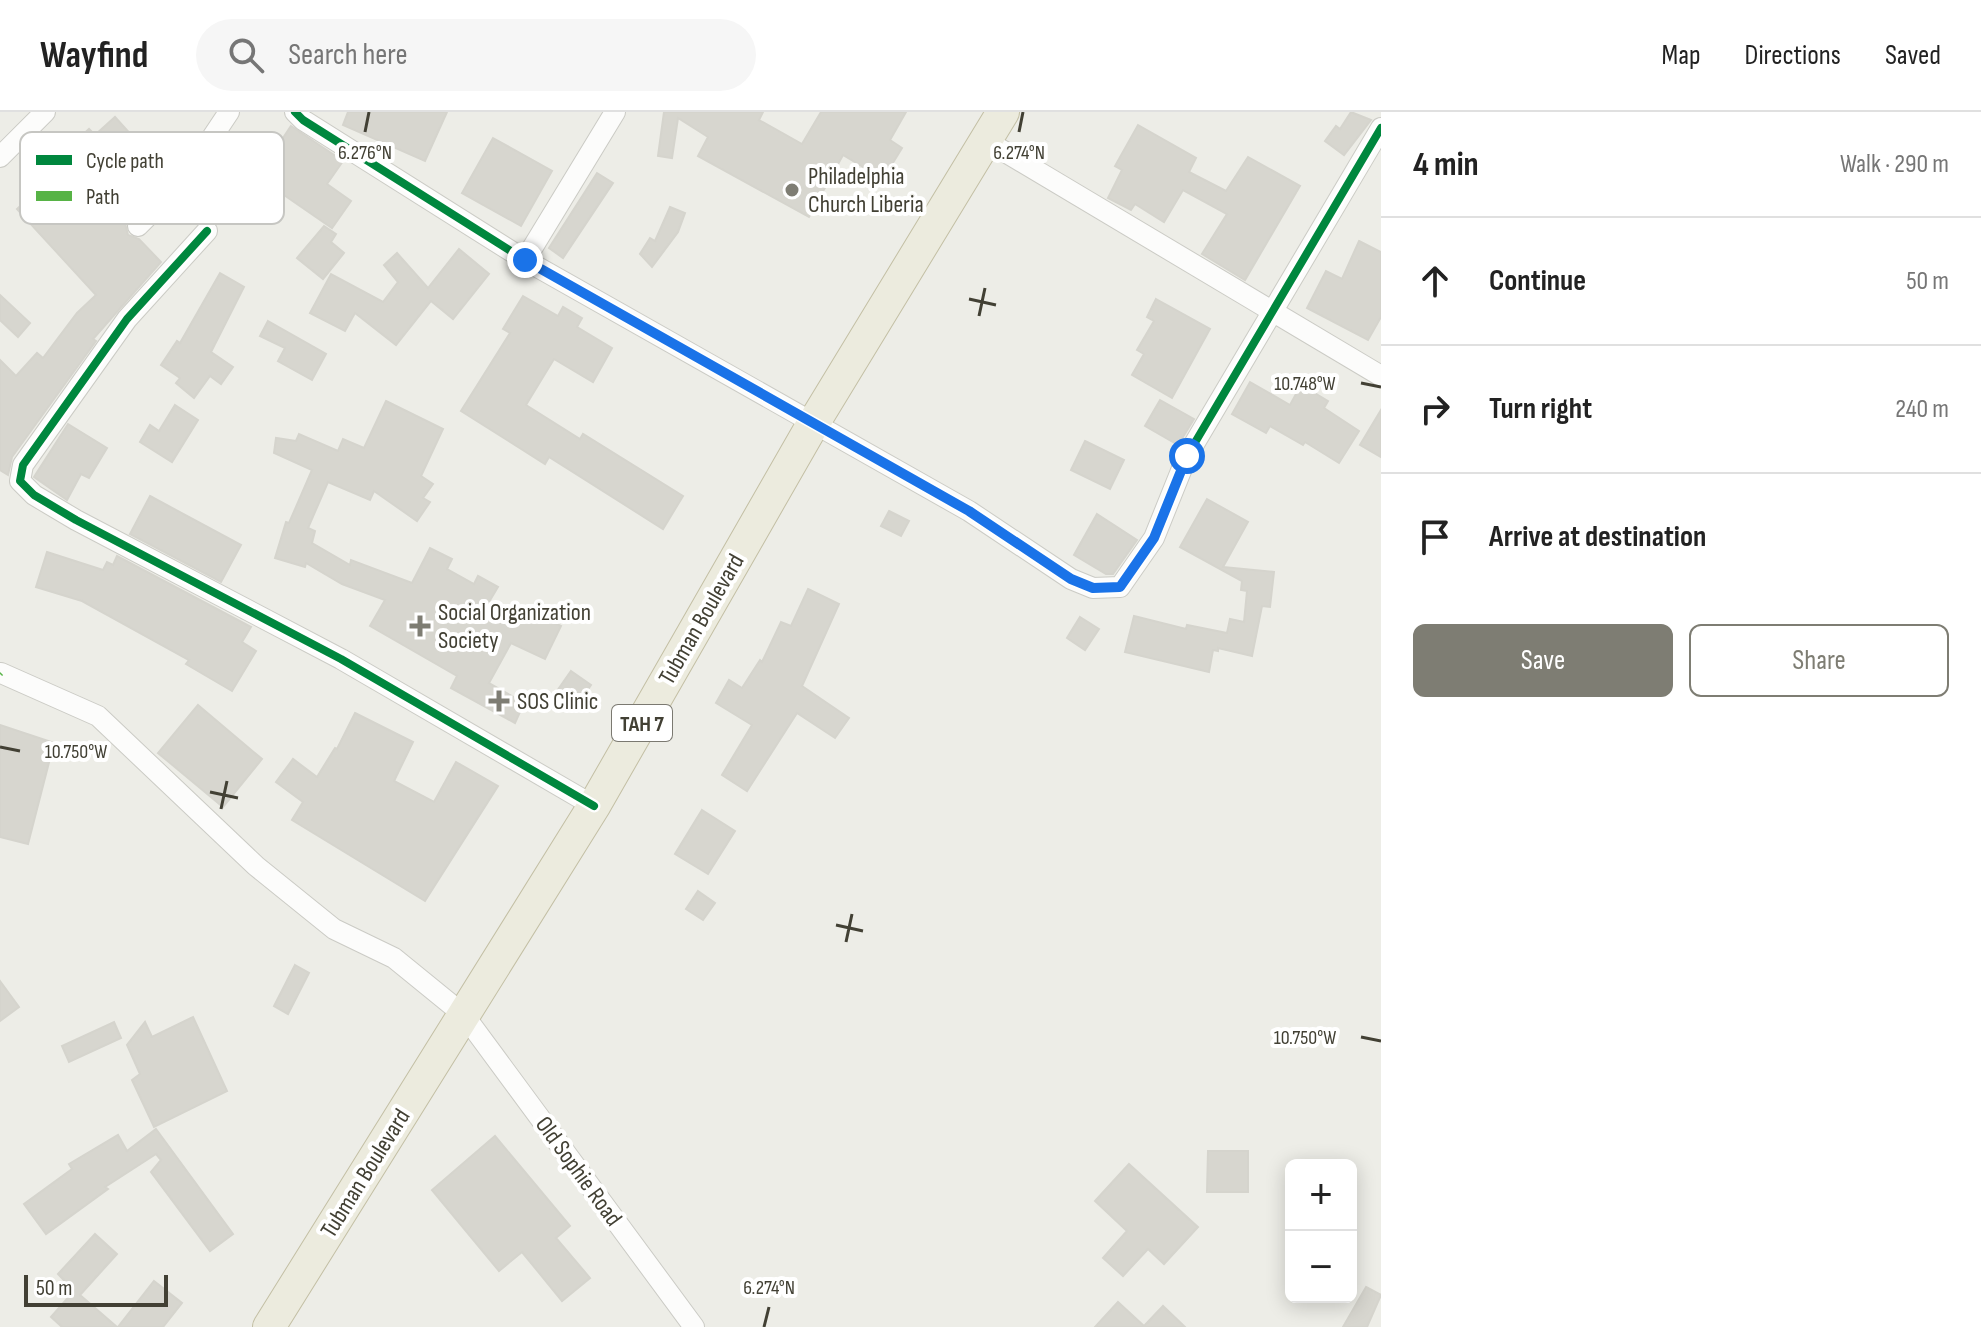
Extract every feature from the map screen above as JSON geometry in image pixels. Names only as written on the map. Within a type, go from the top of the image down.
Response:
[{"type":"highway","name":"Tubman Boulevard","points":[[269,1327],[594,806],[813,424],[1003,112]]},
{"type":"street","points":[[25,132],[45,112]]},
{"type":"street","points":[[216,132],[229,112]]},
{"type":"street","points":[[525,260],[615,112]]},
{"type":"street","points":[[302,115],[525,260],[969,511],[1071,579],[1093,588],[1120,587],[1154,538],[1187,456],[1381,128]]},
{"type":"street","points":[[0,157],[20,137]]},
{"type":"street","points":[[985,140],[1381,376]]},
{"type":"street","points":[[207,231],[119,330],[23,465],[20,481],[34,495],[76,520],[341,659],[594,806]]},
{"type":"street","name":"Old Sophie Road","points":[[1,673],[98,716],[256,866],[334,929],[394,958],[464,1015],[694,1327]]},
{"type":"building","points":[[348,112],[447,112],[425,161],[343,125]]},
{"type":"building","points":[[664,112],[763,112],[759,120],[802,144],[821,112],[906,112],[890,140],[902,148],[883,179],[843,155],[809,217],[698,156],[708,137],[678,118],[672,158],[658,156]]},
{"type":"building","points":[[1351,112],[1371,120],[1344,155],[1325,141],[1336,126],[1340,129]]},
{"type":"building","points":[[115,117],[129,132],[98,132]]},
{"type":"building","points":[[1138,125],[1196,158],[1189,172],[1226,191],[1248,157],[1300,186],[1245,280],[1202,254],[1227,214],[1183,190],[1164,222],[1135,204],[1131,210],[1108,198],[1122,170],[1115,166]]},
{"type":"building","points":[[291,126],[343,161],[327,184],[351,201],[332,228],[284,195],[284,136]]},
{"type":"building","points":[[493,138],[552,171],[521,226],[462,193]]},
{"type":"building","points":[[597,173],[613,183],[563,258],[549,248]]},
{"type":"building","points":[[670,207],[685,213],[678,232],[652,267],[640,254],[650,238],[655,241]]},
{"type":"building","points":[[31,224],[125,224],[128,235],[139,239],[161,262],[93,339],[96,341],[12,457],[8,475],[0,470],[0,360],[16,376],[37,353],[43,358],[77,313],[96,295]]},
{"type":"building","points":[[324,226],[336,234],[331,242],[344,253],[323,279],[297,258]]},
{"type":"building","points":[[1359,241],[1381,252],[1381,317],[1368,340],[1307,308],[1326,271],[1342,279]]},
{"type":"building","points":[[459,249],[489,274],[453,319],[431,301],[396,345],[355,313],[345,331],[310,313],[331,274],[383,302],[398,282],[384,265],[397,253],[428,288]]},
{"type":"building","points":[[220,273],[244,287],[211,352],[233,367],[221,384],[210,376],[194,398],[176,383],[180,378],[161,365],[177,341],[180,343]]},
{"type":"building","points":[[0,295],[30,323],[18,337],[0,320]]},
{"type":"building","points":[[523,296],[558,316],[563,307],[582,318],[577,327],[612,348],[593,382],[554,359],[526,405],[580,439],[583,434],[683,496],[663,529],[549,457],[545,464],[461,411],[510,333],[503,329]]},
{"type":"building","points":[[1156,299],[1210,329],[1172,398],[1132,375],[1144,354],[1137,350],[1154,321],[1147,317]]},
{"type":"building","points":[[268,321],[326,354],[312,380],[278,361],[285,348],[260,336]]},
{"type":"building","points":[[1250,382],[1290,405],[1301,385],[1328,401],[1324,408],[1359,431],[1339,463],[1305,442],[1303,445],[1270,426],[1266,433],[1232,414]]},
{"type":"building","points":[[1160,400],[1194,419],[1178,445],[1145,426]]},
{"type":"building","points":[[386,401],[443,429],[421,476],[433,484],[423,498],[430,502],[417,521],[374,491],[370,500],[328,482],[308,528],[315,531],[312,543],[350,565],[351,560],[412,583],[430,548],[452,559],[447,569],[474,584],[478,576],[498,587],[489,602],[522,619],[527,609],[561,626],[545,659],[511,643],[489,683],[524,703],[515,723],[451,688],[457,676],[370,626],[385,600],[342,584],[306,563],[305,567],[275,558],[286,522],[289,523],[312,470],[274,453],[276,438],[296,441],[299,434],[338,451],[343,439],[364,448]]},
{"type":"building","points":[[175,405],[198,420],[172,462],[140,442],[150,425],[159,431]]},
{"type":"building","points":[[1381,410],[1381,457],[1360,445]]},
{"type":"building","points":[[68,424],[107,448],[89,478],[81,474],[67,500],[34,477]]},
{"type":"building","points":[[1085,441],[1124,460],[1110,489],[1071,470]]},
{"type":"building","points":[[150,496],[241,545],[221,582],[130,534]]},
{"type":"building","points":[[1207,499],[1248,522],[1223,567],[1274,572],[1270,607],[1262,606],[1252,656],[1218,648],[1218,651],[1213,650],[1209,672],[1125,652],[1134,616],[1186,629],[1187,625],[1227,633],[1230,619],[1244,622],[1247,591],[1241,590],[1242,581],[1180,547]]},
{"type":"building","points":[[889,511],[909,521],[901,536],[881,526]]},
{"type":"building","points":[[1097,514],[1137,540],[1113,574],[1106,574],[1074,555]]},
{"type":"building","points":[[47,552],[103,570],[107,562],[113,565],[117,556],[251,627],[242,642],[256,651],[232,691],[186,664],[189,660],[82,601],[36,587]]},
{"type":"building","points":[[808,589],[839,604],[802,686],[849,718],[835,738],[797,713],[747,791],[722,775],[752,725],[716,703],[729,680],[742,688],[760,660],[762,662],[781,622],[791,626]]},
{"type":"building","points":[[1080,617],[1099,629],[1085,650],[1067,638]]},
{"type":"building","points":[[571,671],[591,685],[577,705],[557,691]]},
{"type":"building","points":[[198,705],[262,759],[223,807],[158,753]]},
{"type":"building","points":[[355,713],[413,742],[394,781],[434,802],[456,762],[498,786],[425,901],[292,820],[303,802],[276,782],[293,759],[317,777],[337,749]]},
{"type":"building","points":[[0,725],[54,743],[28,844],[0,837]]},
{"type":"building","points":[[702,810],[735,831],[708,874],[675,854]]},
{"type":"building","points":[[698,891],[715,903],[703,920],[686,909]]},
{"type":"building","points":[[295,965],[309,973],[288,1014],[274,1006]]},
{"type":"building","points":[[0,981],[19,1007],[0,1021]]},
{"type":"building","points":[[193,1017],[227,1091],[154,1127],[132,1080],[140,1074],[127,1045],[145,1022],[152,1037]]},
{"type":"building","points":[[114,1022],[121,1038],[69,1062],[62,1046]]},
{"type":"building","points":[[156,1129],[233,1234],[210,1251],[151,1172],[161,1160],[156,1154],[105,1187],[108,1189],[46,1234],[24,1204],[72,1169],[69,1164],[118,1135],[127,1151]]},
{"type":"building","points":[[495,1136],[570,1226],[556,1238],[590,1278],[562,1301],[522,1252],[499,1271],[432,1190]]},
{"type":"building","points":[[1208,1151],[1248,1151],[1248,1192],[1207,1192]]},
{"type":"building","points":[[1129,1164],[1198,1227],[1164,1264],[1148,1249],[1123,1276],[1103,1258],[1127,1231],[1095,1201]]},
{"type":"building","points":[[95,1234],[117,1254],[80,1295],[117,1327],[62,1327],[51,1317],[74,1291],[58,1274]]},
{"type":"building","points":[[154,1281],[182,1303],[163,1327],[118,1327]]},
{"type":"building","points":[[1366,1287],[1381,1295],[1367,1327],[1343,1327],[1357,1303]]},
{"type":"building","points":[[1118,1302],[1144,1326],[1163,1306],[1185,1327],[1095,1327]]},
{"type":"cycle path","points":[[295,112],[525,260],[969,511],[1071,579],[1093,588],[1120,587],[1154,538],[1187,456],[1381,128]]},
{"type":"cycle path","points":[[207,231],[127,319],[23,465],[20,481],[34,495],[76,520],[341,659],[594,806]]},
{"type":"place","name":"Philadelphia Church Liberia","points":[[792,190]]},
{"type":"place","name":"Social Organization Society","points":[[420,626]]},
{"type":"place","name":"SOS Clinic","points":[[499,701]]},
{"type":"route","points":[[525,260],[969,511],[1071,579],[1093,588],[1120,587],[1154,538],[1187,456]]}]
